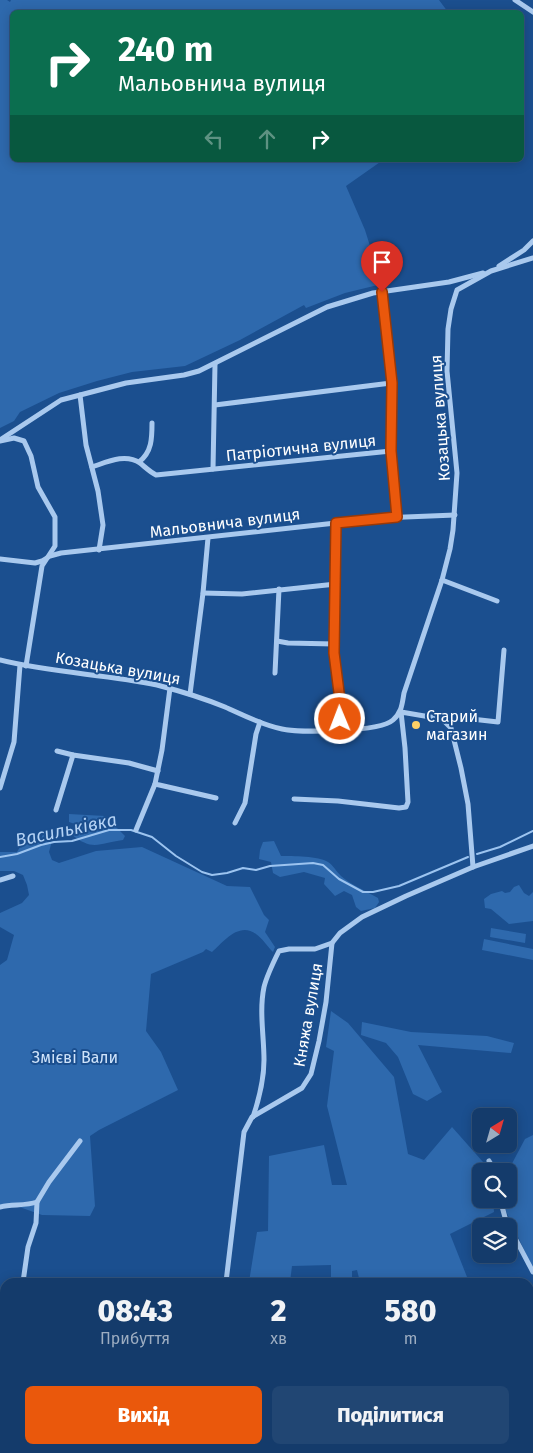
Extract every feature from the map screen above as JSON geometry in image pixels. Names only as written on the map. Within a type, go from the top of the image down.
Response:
[{"type":"street","points":[[515,0],[533,12]]},
{"type":"street","points":[[456,290],[524,250],[533,241]]},
{"type":"street","points":[[524,250],[522,254],[524,258],[530,258]]},
{"type":"street","points":[[0,440],[61,400],[126,383],[184,375],[215,364],[327,307],[382,292],[449,282],[530,258]]},
{"type":"street","points":[[449,282],[456,283],[458,286],[456,290]]},
{"type":"street","name":"Козацька вулиця","points":[[0,660],[170,688],[282,729],[338,730],[376,727],[392,722],[401,712],[404,693],[442,580],[450,550],[455,515],[457,473],[447,371],[448,329],[456,290]]},
{"type":"street","name":"Патріотична вулиця","points":[[382,292],[392,383],[391,451],[397,517]]},
{"type":"street","name":"Патріотична вулиця","points":[[213,468],[215,364]]},
{"type":"street","points":[[215,405],[392,383]]},
{"type":"street","points":[[80,395],[86,445],[98,491],[102,525],[99,550]]},
{"type":"street","points":[[139,462],[145,457],[151,447],[152,423]]},
{"type":"street","points":[[0,440],[14,438],[24,441],[32,456],[38,487],[55,518],[55,546],[42,566],[23,665],[14,742],[0,788]]},
{"type":"street","name":"Патріотична вулиця","points":[[92,467],[116,459],[128,459],[139,462],[148,471],[156,475],[391,451]]},
{"type":"street","name":"Мальовнича вулиця","points":[[0,559],[36,563],[61,553],[397,517],[455,515]]},
{"type":"street","points":[[336,523],[334,644],[341,708],[338,730]]},
{"type":"street","points":[[190,694],[208,538]]},
{"type":"street","points":[[442,580],[497,602]]},
{"type":"street","points":[[203,593],[242,594],[336,584]]},
{"type":"street","points":[[275,673],[279,589]]},
{"type":"street","points":[[277,641],[288,644],[334,644]]},
{"type":"street","points":[[294,799],[406,807],[408,802],[401,712],[442,719],[454,717],[498,722],[504,650]]},
{"type":"street","points":[[136,830],[155,784],[170,688]]},
{"type":"street","points":[[442,719],[452,728],[461,768],[468,804],[473,867]]},
{"type":"street","points":[[235,824],[246,803],[256,734],[260,722]]},
{"type":"street","points":[[57,751],[73,756],[129,763],[158,771]]},
{"type":"street","points":[[56,810],[73,756]]},
{"type":"street","points":[[155,784],[216,798]]},
{"type":"street","name":"Княжа вулиця","points":[[252,1118],[302,1088],[312,1074],[326,1002],[332,943],[340,933],[362,917],[473,867],[533,846]]},
{"type":"street","points":[[0,880],[13,876]]},
{"type":"street","points":[[226,1278],[244,1132],[252,1118],[261,1093],[264,1063],[262,1006],[264,987],[279,951],[315,949],[332,943]]},
{"type":"street","points":[[24,1278],[28,1247],[36,1223],[37,1202],[49,1182],[80,1140]]},
{"type":"street","points":[[0,1207],[37,1202]]},
{"type":"street","points":[[502,1208],[506,1221],[533,1272]]},
{"type":"green space","points":[[0,0],[10,2],[11,0],[439,0],[446,10],[10,10],[10,162],[380,162],[346,186],[365,230],[382,284],[345,293],[306,308],[304,305],[240,340],[185,366],[132,372],[59,393],[20,412],[14,421],[0,428]]},
{"type":"green space","points":[[69,814],[105,816],[125,836],[123,840],[102,844],[91,845],[85,843],[71,834],[78,825],[69,822]]},
{"type":"green space","name":"Змієві Вали","points":[[45,830],[53,830],[54,833],[49,852],[52,860],[59,863],[96,851],[142,847],[227,886],[250,887],[264,915],[269,920],[265,932],[275,947],[273,952],[256,934],[244,930],[238,931],[226,938],[212,952],[206,949],[151,974],[146,1031],[161,1052],[178,1090],[90,1136],[95,1206],[90,1216],[42,1215],[11,1204],[0,1206],[0,965],[7,960],[14,935],[0,927],[0,913],[22,903],[29,895],[23,875],[14,871],[0,871],[0,852],[17,852],[23,842],[34,833],[41,839]]},
{"type":"green space","points":[[274,841],[281,856],[324,860],[345,879],[378,898],[379,902],[375,908],[361,911],[356,907],[352,895],[344,891],[335,896],[324,884],[325,878],[304,872],[280,877],[273,873],[271,862],[259,859],[263,842]]},
{"type":"green space","points":[[519,885],[524,893],[529,896],[533,892],[533,921],[509,924],[491,909],[485,908],[484,899],[491,894],[502,891],[505,893],[510,892]]},
{"type":"green space","points":[[491,928],[526,934],[525,943],[490,937]]},
{"type":"green space","points":[[484,939],[533,949],[533,960],[482,950]]},
{"type":"green space","points":[[331,1011],[348,1023],[394,1077],[408,1154],[424,1160],[452,1127],[472,1150],[472,1153],[475,1153],[484,1163],[472,1163],[472,1208],[494,1208],[494,1212],[482,1218],[472,1218],[472,1223],[450,1234],[467,1278],[359,1278],[357,1270],[352,1271],[352,1278],[332,1278],[331,1265],[292,1266],[290,1278],[250,1278],[257,1232],[268,1231],[269,1156],[324,1145],[332,1185],[347,1185],[327,1106],[334,1051],[326,1047]]},
{"type":"green space","points":[[362,1022],[411,1032],[487,1036],[514,1043],[511,1053],[418,1045],[442,1092],[427,1101],[413,1094],[398,1057],[386,1043],[361,1035]]},
{"type":"green space","points":[[533,1135],[533,1269],[517,1235],[517,1218],[509,1218],[504,1208],[517,1208],[517,1163],[512,1163],[525,1139]]},
{"type":"waterway","name":"Васильківка","points":[[0,857],[17,854],[41,845],[72,841],[109,830],[131,830],[152,837],[176,856],[202,872],[212,875],[243,868],[256,870],[270,866],[313,863],[323,865],[339,879],[363,892],[373,892],[399,886],[468,857]]},
{"type":"waterway","name":"Васильківка","points":[[477,854],[500,847],[533,831]]},
{"type":"place","name":"Старий магазин","points":[[416,725]]},
{"type":"route","points":[[340,719],[341,708],[334,653],[336,523],[397,517],[391,451],[392,383],[382,292]]}]
